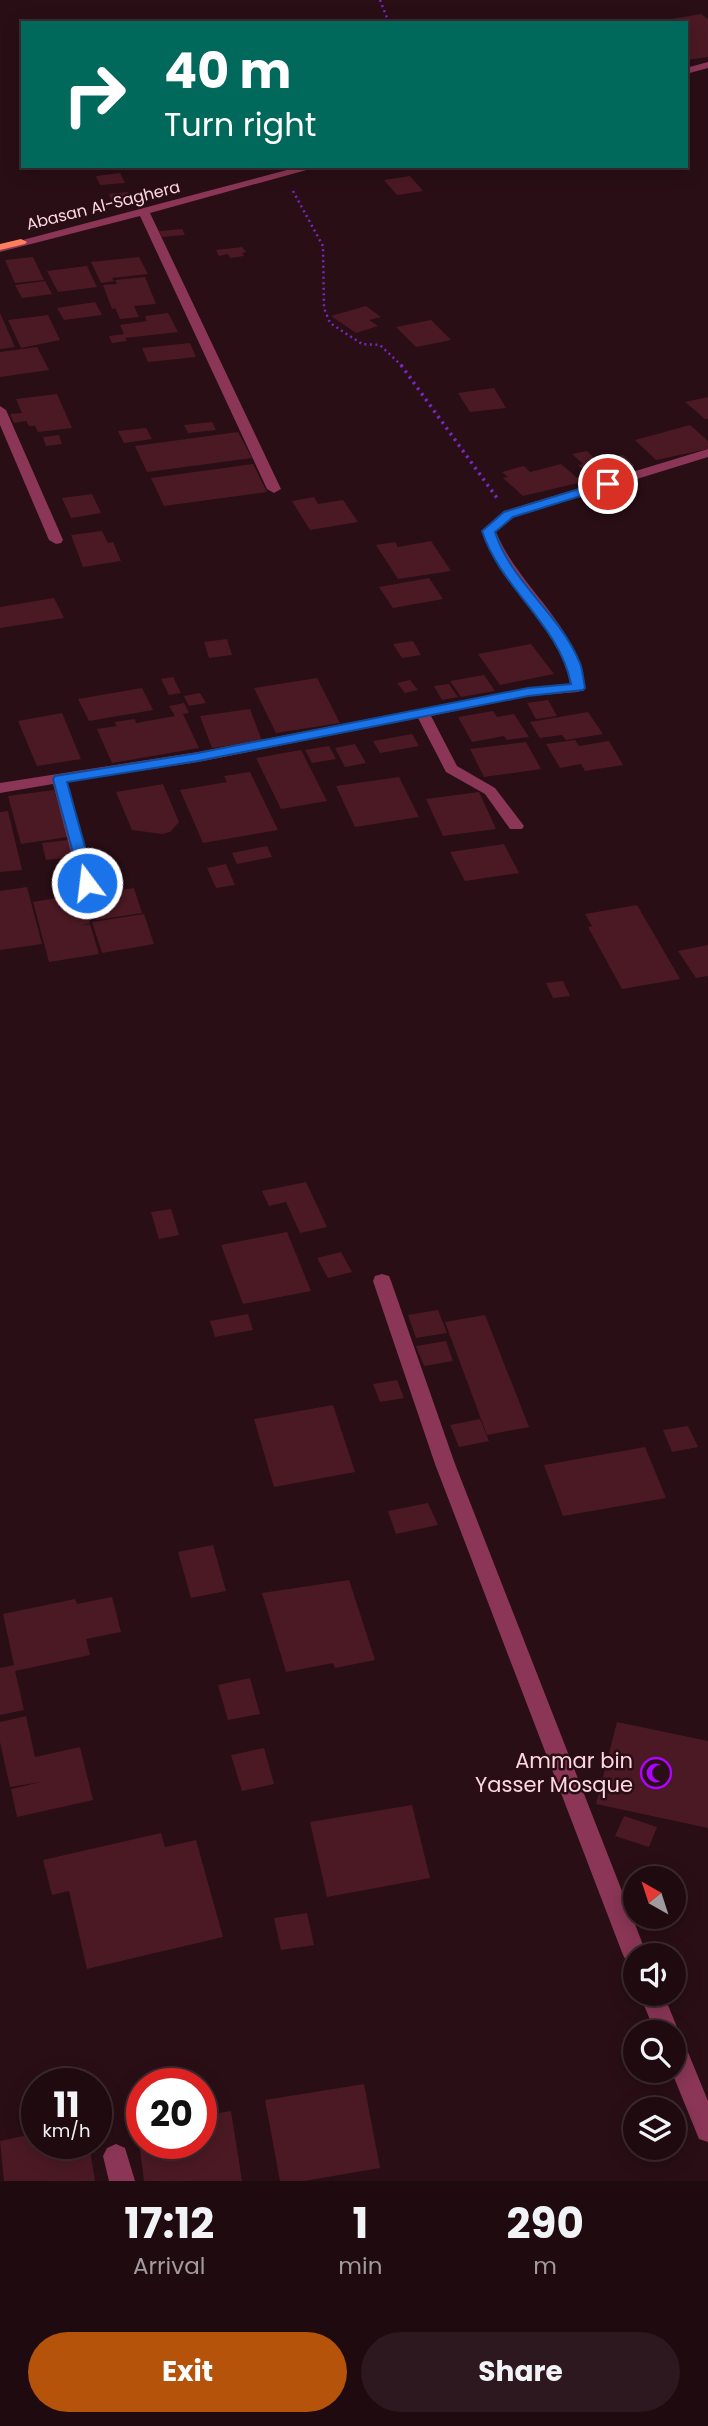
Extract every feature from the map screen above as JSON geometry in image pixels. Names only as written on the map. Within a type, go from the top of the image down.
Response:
[{"type":"street","points":[[688,70],[708,65]]},
{"type":"street","name":"Abasan Al-Saghera","points":[[0,248],[308,168]]},
{"type":"street","points":[[145,211],[274,489]]},
{"type":"street","points":[[0,411],[55,540]]},
{"type":"street","points":[[0,788],[198,757],[528,692],[578,688],[573,661],[552,627],[496,555],[489,531],[509,514],[708,453]]},
{"type":"street","points":[[422,714],[451,769],[490,791],[516,826]]},
{"type":"street","points":[[60,779],[87,883]]},
{"type":"street","points":[[382,1281],[445,1464],[630,1943]]},
{"type":"street","points":[[686,2078],[708,2132]]},
{"type":"street","points":[[116,2156],[122,2181]]},
{"type":"path","points":[[380,0],[388,21]]},
{"type":"path","points":[[285,174],[323,246],[324,307],[330,323],[362,344],[380,345],[400,363],[509,514]]},
{"type":"building","points":[[701,14],[708,19],[708,57],[688,60],[688,21],[659,21]]},
{"type":"building","points":[[120,173],[125,183],[100,185],[96,176]]},
{"type":"building","points":[[410,176],[423,191],[397,195],[384,180]]},
{"type":"building","points":[[128,192],[132,200],[112,202],[109,194]]},
{"type":"building","points":[[182,229],[185,235],[162,237],[159,231]]},
{"type":"building","points":[[242,247],[246,252],[242,253],[244,256],[230,258],[228,254],[219,256],[216,250]]},
{"type":"building","points":[[33,257],[44,280],[15,283],[5,260]]},
{"type":"building","points":[[139,257],[148,274],[112,278],[114,281],[101,283],[91,262]]},
{"type":"building","points":[[87,266],[97,287],[58,292],[47,271]]},
{"type":"building","points":[[145,277],[156,304],[134,306],[139,317],[120,319],[115,308],[112,309],[103,285],[117,284],[115,280]]},
{"type":"building","points":[[45,281],[52,294],[22,298],[15,285]]},
{"type":"building","points":[[95,302],[102,315],[64,320],[57,308]]},
{"type":"building","points":[[366,306],[381,317],[369,320],[378,326],[356,333],[331,316]]},
{"type":"building","points":[[0,313],[15,347],[0,349]]},
{"type":"building","points":[[168,313],[178,332],[125,338],[127,341],[112,343],[109,336],[124,334],[120,325],[147,321],[145,316]]},
{"type":"building","points":[[48,315],[60,340],[21,348],[8,320]]},
{"type":"building","points":[[431,320],[451,340],[416,347],[396,327]]},
{"type":"building","points":[[190,343],[196,357],[148,362],[142,348]]},
{"type":"building","points":[[37,347],[49,370],[0,377],[0,352]]},
{"type":"building","points":[[494,388],[506,408],[470,412],[458,393]]},
{"type":"building","points":[[57,394],[72,428],[38,432],[35,426],[29,426],[26,421],[14,423],[10,414],[22,413],[16,399]]},
{"type":"building","points":[[708,397],[708,419],[685,402]]},
{"type":"building","points":[[212,422],[216,430],[188,433],[184,425]]},
{"type":"building","points":[[690,425],[708,441],[708,449],[656,460],[635,440]]},
{"type":"building","points":[[146,428],[152,439],[124,443],[118,431]]},
{"type":"building","points":[[238,432],[252,458],[147,472],[135,446]]},
{"type":"building","points":[[59,435],[62,444],[46,446],[43,437]]},
{"type":"building","points":[[587,451],[597,461],[623,455],[635,466],[590,476],[578,465],[583,464],[572,454]]},
{"type":"building","points":[[253,464],[267,492],[164,506],[151,478]]},
{"type":"building","points":[[561,464],[582,482],[523,496],[503,478],[508,477],[502,472],[524,466],[530,472]]},
{"type":"building","points":[[92,494],[101,513],[71,518],[62,498]]},
{"type":"building","points":[[314,497],[318,504],[343,500],[358,522],[310,530],[292,501]]},
{"type":"building","points":[[102,531],[108,543],[113,542],[121,561],[83,567],[71,535]]},
{"type":"building","points":[[431,541],[451,571],[398,579],[376,545],[395,542],[398,547]]},
{"type":"building","points":[[429,578],[443,599],[393,608],[379,587]]},
{"type":"building","points":[[54,598],[64,618],[0,628],[0,607]]},
{"type":"building","points":[[227,639],[232,655],[209,658],[204,642]]},
{"type":"building","points":[[413,641],[421,655],[402,658],[393,644]]},
{"type":"building","points":[[531,644],[554,674],[500,685],[478,654]]},
{"type":"building","points":[[484,675],[495,691],[461,697],[450,681]]},
{"type":"building","points":[[173,677],[181,693],[169,695],[161,679]]},
{"type":"building","points":[[317,678],[340,723],[276,733],[254,688]]},
{"type":"building","points":[[410,680],[418,690],[405,693],[397,683]]},
{"type":"building","points":[[449,684],[458,697],[442,700],[434,686]]},
{"type":"building","points":[[142,688],[153,710],[89,721],[78,699]]},
{"type":"building","points":[[200,693],[206,703],[189,706],[184,696]]},
{"type":"building","points":[[548,700],[557,716],[536,719],[527,703]]},
{"type":"building","points":[[184,703],[189,713],[183,714],[199,748],[112,763],[97,729],[117,726],[114,722],[135,719],[136,723],[175,716],[169,706]]},
{"type":"building","points":[[250,709],[262,741],[212,748],[200,716]]},
{"type":"building","points":[[493,711],[497,717],[514,714],[529,737],[507,740],[504,736],[472,742],[458,717]]},
{"type":"building","points":[[588,712],[603,734],[566,740],[562,735],[540,738],[530,722]]},
{"type":"building","points":[[62,713],[81,759],[37,766],[18,721]]},
{"type":"building","points":[[412,734],[419,746],[380,753],[373,741]]},
{"type":"building","points":[[575,740],[579,746],[609,741],[623,765],[585,771],[581,764],[560,768],[546,744]]},
{"type":"building","points":[[526,742],[541,769],[484,777],[470,749]]},
{"type":"building","points":[[355,744],[366,763],[345,767],[335,748]]},
{"type":"building","points":[[329,746],[336,759],[312,763],[305,750]]},
{"type":"building","points":[[301,750],[327,801],[281,809],[256,758]]},
{"type":"building","points":[[250,772],[278,830],[203,843],[180,790],[227,782],[224,776]]},
{"type":"building","points":[[399,777],[419,817],[355,827],[336,786]]},
{"type":"building","points":[[163,784],[179,822],[170,832],[162,834],[132,830],[116,792]]},
{"type":"building","points":[[54,790],[68,837],[21,844],[8,796]]},
{"type":"building","points":[[479,792],[496,829],[443,836],[426,799]]},
{"type":"building","points":[[8,811],[22,870],[0,872],[0,812]]},
{"type":"building","points":[[68,840],[73,857],[46,860],[42,843]]},
{"type":"building","points":[[504,844],[519,873],[465,881],[450,852]]},
{"type":"building","points":[[267,846],[272,857],[237,864],[232,853]]},
{"type":"building","points":[[226,864],[235,885],[216,888],[207,868]]},
{"type":"building","points":[[27,887],[42,944],[0,950],[0,891]]},
{"type":"building","points":[[134,888],[142,913],[96,920],[88,895]]},
{"type":"building","points":[[81,894],[90,923],[81,926],[90,924],[99,954],[49,962],[33,902]]},
{"type":"building","points":[[637,905],[680,979],[622,989],[588,927],[592,926],[585,914]]},
{"type":"building","points":[[144,914],[154,944],[102,953],[92,922]]},
{"type":"building","points":[[708,945],[708,976],[696,978],[678,951]]},
{"type":"building","points":[[563,981],[570,996],[553,998],[546,983]]},
{"type":"building","points":[[306,1182],[327,1227],[300,1233],[286,1202],[269,1206],[262,1191]]},
{"type":"building","points":[[171,1209],[179,1235],[159,1239],[151,1212]]},
{"type":"building","points":[[287,1232],[311,1291],[243,1304],[221,1245]]},
{"type":"building","points":[[341,1252],[352,1272],[328,1278],[317,1258]]},
{"type":"building","points":[[438,1310],[447,1333],[416,1338],[408,1315]]},
{"type":"building","points":[[248,1314],[253,1330],[215,1337],[210,1321]]},
{"type":"building","points":[[485,1315],[529,1427],[487,1435],[445,1322]]},
{"type":"building","points":[[446,1341],[453,1361],[424,1366],[416,1346]]},
{"type":"building","points":[[397,1380],[404,1398],[380,1402],[373,1384]]},
{"type":"building","points":[[333,1405],[355,1472],[274,1487],[254,1419]]},
{"type":"building","points":[[480,1419],[489,1441],[459,1447],[450,1425]]},
{"type":"building","points":[[688,1426],[698,1447],[672,1452],[663,1430]]},
{"type":"building","points":[[645,1447],[666,1498],[563,1516],[544,1465]]},
{"type":"building","points":[[428,1503],[438,1525],[396,1534],[388,1511]]},
{"type":"building","points":[[213,1545],[226,1591],[191,1598],[178,1552]]},
{"type":"building","points":[[349,1580],[375,1660],[335,1668],[333,1663],[286,1672],[262,1593]]},
{"type":"building","points":[[112,1597],[121,1632],[86,1639],[90,1655],[15,1671],[24,1710],[0,1715],[0,1668],[14,1665],[3,1614],[75,1599],[77,1604]]},
{"type":"building","points":[[250,1678],[260,1714],[228,1720],[218,1685]]},
{"type":"building","points":[[26,1716],[35,1757],[80,1747],[93,1800],[17,1817],[11,1789],[41,1782],[10,1787],[0,1742],[0,1722]]},
{"type":"building","name":"Ammar bin Yasser Mosque","points":[[617,1722],[708,1741],[708,1828],[596,1804]]},
{"type":"building","points":[[264,1748],[274,1784],[242,1791],[231,1755]]},
{"type":"building","points":[[412,1805],[430,1878],[327,1897],[310,1822]]},
{"type":"building","points":[[624,1816],[657,1827],[649,1847],[615,1836]]},
{"type":"building","points":[[161,1833],[165,1847],[196,1840],[223,1937],[87,1969],[69,1891],[52,1895],[43,1860]]},
{"type":"building","points":[[307,1913],[314,1945],[281,1950],[274,1918]]},
{"type":"building","points":[[364,2084],[380,2168],[304,2181],[280,2181],[265,2100]]},
{"type":"building","points":[[231,2111],[242,2181],[144,2181],[141,2159],[217,2159],[217,2113]]},
{"type":"building","points":[[21,2136],[21,2159],[91,2159],[95,2181],[4,2181],[0,2141]]},
{"type":"place","name":"Ammar bin Yasser Mosque","points":[[656,1773]]},
{"type":"route","points":[[87,883],[60,779],[198,757],[528,692],[578,688],[573,661],[552,627],[496,555],[489,531],[509,514],[608,484]]}]
